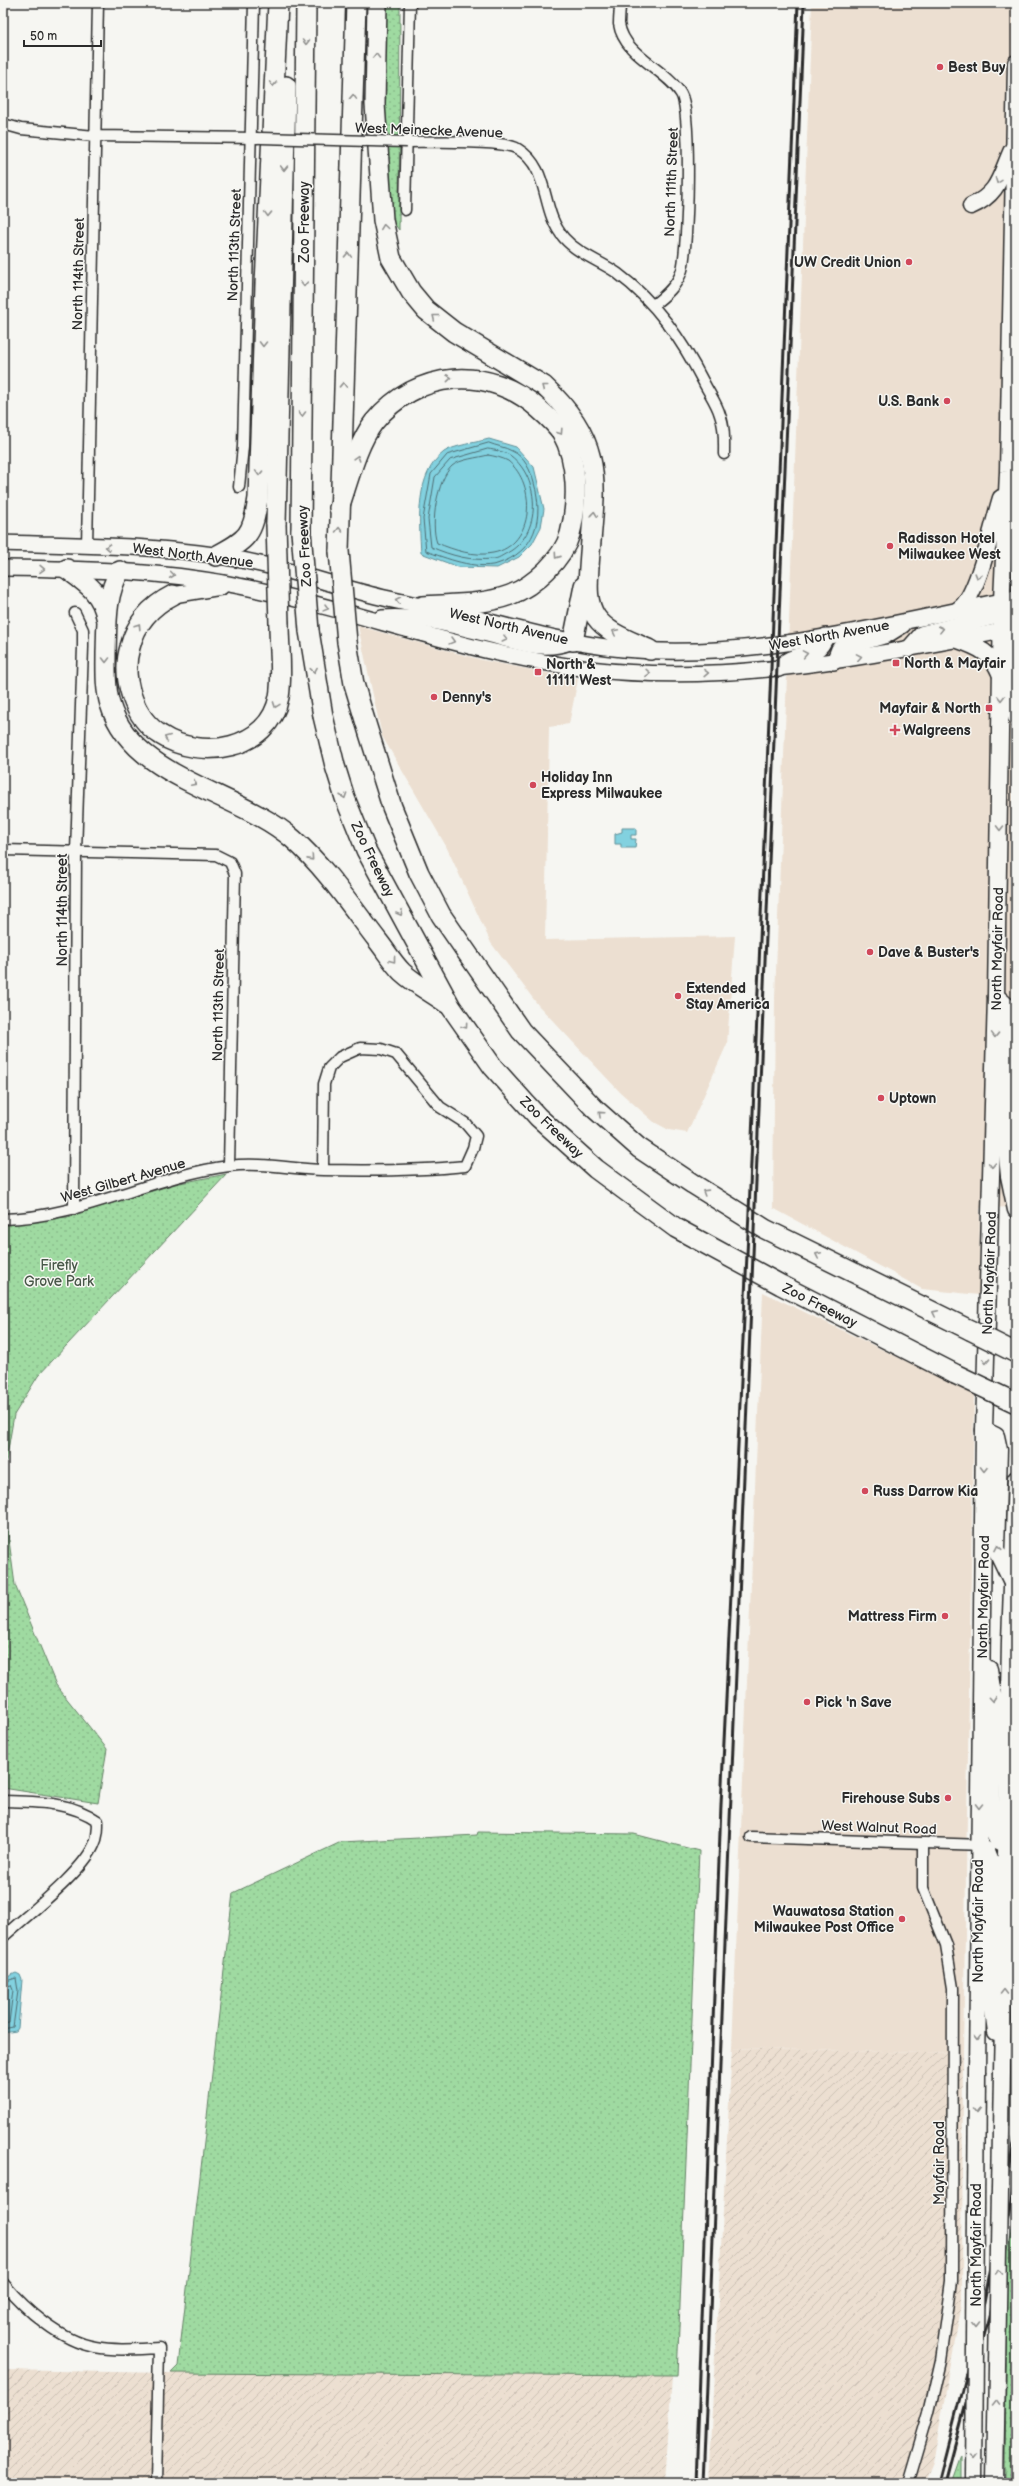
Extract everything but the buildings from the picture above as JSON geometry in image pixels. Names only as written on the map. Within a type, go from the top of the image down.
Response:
[{"type":"highway","points":[[216,556],[241,543],[250,532],[258,498],[264,284],[278,3]]},
{"type":"highway","points":[[173,596],[165,599],[144,616],[134,632],[126,660],[131,695],[142,717],[160,735],[188,747],[217,748],[245,742],[262,730],[273,713],[279,698],[279,624],[276,524],[288,3]]},
{"type":"highway","name":"Zoo Freeway","points":[[306,3],[301,531],[309,631],[323,716],[345,798],[369,856],[451,1007],[493,1066],[538,1117],[596,1169],[670,1223],[781,1285],[1016,1403]]},
{"type":"highway","points":[[356,3],[339,508],[339,551],[347,642],[354,684],[392,807],[419,873],[441,915],[521,1031],[595,1109],[639,1148],[765,1229],[1016,1353]]},
{"type":"highway","points":[[377,3],[375,104],[383,220],[391,258],[411,292],[426,310],[454,332],[544,386],[564,406],[584,437],[594,472],[596,497],[590,553],[588,598],[595,615],[611,631],[650,650]]},
{"type":"highway","points":[[339,508],[360,448],[374,422],[396,400],[418,386],[450,378],[496,383],[530,400],[561,432],[569,450],[575,496],[570,535],[560,552],[549,566],[532,583],[511,595],[475,603],[423,606]]},
{"type":"highway","points":[[573,641],[590,553]]},
{"type":"highway","points":[[67,569],[92,588],[100,597],[106,621]]},
{"type":"highway","points":[[120,570],[114,582],[106,621],[107,681],[110,703],[122,728],[136,746],[166,768],[284,831],[329,879],[402,972],[451,1007]]},
{"type":"main road","name":"North Mayfair Road","points":[[974,2483],[978,1845],[984,1430],[996,996],[1001,677],[1011,617],[1008,472],[1015,209],[1014,145],[1016,63]]},
{"type":"main road","points":[[971,206],[985,200],[994,191],[1014,145]]},
{"type":"main road","points":[[1008,472],[1016,494]]},
{"type":"main road","points":[[959,609],[966,604],[974,589],[1008,472]]},
{"type":"main road","name":"West North Avenue","points":[[3,543],[161,549],[216,556],[261,564],[368,594],[573,641],[650,650],[730,651],[826,636],[911,620],[959,609],[1011,617]]},
{"type":"main road","points":[[120,570],[130,560],[161,549]]},
{"type":"main road","name":"West North Avenue","points":[[3,568],[120,570],[198,578],[236,585],[501,653],[567,666],[648,673],[690,674],[779,669],[834,662],[958,640],[1011,617]]},
{"type":"main road","points":[[173,596],[188,591],[236,585]]},
{"type":"main road","points":[[370,619],[400,617],[436,621],[533,646],[552,648],[573,641]]},
{"type":"main road","points":[[909,648],[922,634],[1011,617],[1016,717]]},
{"type":"main road","points":[[834,662],[839,649],[887,635],[911,620]]},
{"type":"main road","points":[[779,669],[790,657],[809,654],[819,649],[826,636]]},
{"type":"main road","points":[[958,640],[974,645],[991,656],[1001,677]]},
{"type":"main road","points":[[567,666],[573,641]]},
{"type":"main road","points":[[996,996],[1007,1006],[1008,1015],[1005,1134],[1009,1176],[1016,1210]]},
{"type":"main road","points":[[984,1430],[996,1436],[999,1450],[996,1549],[1012,1584]]},
{"type":"main road","name":"North Mayfair Road","points":[[995,2483],[1012,1584],[1016,1479]]},
{"type":"main road","points":[[982,1633],[994,1701],[991,1827],[996,1840],[1007,1845]]},
{"type":"main road","points":[[978,1845],[987,1851],[990,1861],[990,1987],[1002,2069]]},
{"type":"street","name":"North 114th Street","points":[[87,546],[98,3]]},
{"type":"street","name":"North 113th Street","points":[[239,487],[243,446],[256,138],[254,3]]},
{"type":"street","points":[[405,210],[410,3]]},
{"type":"street","name":"North 111th Street","points":[[620,3],[620,25],[627,42],[681,95],[688,120],[688,164],[682,270],[671,290],[653,305]]},
{"type":"street","name":"West Meinecke Avenue","points":[[3,124],[21,129],[95,136],[256,138],[494,144],[517,148],[534,163],[541,175],[547,207],[564,238],[581,251],[616,272],[653,305],[678,337],[721,416],[724,454]]},
{"type":"street","name":"North 114th Street","points":[[74,1209],[76,852],[83,641],[81,622],[75,613]]},
{"type":"street","points":[[3,850],[76,852]]},
{"type":"street","name":"North 113th Street","points":[[76,852],[216,855],[230,862],[235,874],[229,1166]]},
{"type":"street","name":"West Gilbert Avenue","points":[[3,1219],[49,1215],[74,1209],[139,1187],[229,1166],[322,1170],[428,1170],[465,1166],[473,1148],[476,1136],[465,1123],[440,1107],[396,1054],[381,1049],[360,1048],[340,1057],[329,1068],[324,1084],[322,1170]]},
{"type":"street","points":[[3,1801],[54,1804],[73,1807],[98,1821],[95,1844],[88,1856],[69,1877],[3,1937]]},
{"type":"street","name":"West Walnut Road","points":[[751,1837],[1007,1845]]},
{"type":"street","name":"Mayfair Road","points":[[908,2483],[929,2412],[941,2360],[952,2281],[953,1988],[946,1945],[923,1888],[923,1843]]},
{"type":"street","points":[[3,2283],[13,2295],[49,2325],[81,2342],[93,2347],[117,2350],[159,2348],[156,2483]]},
{"type":"shaded area","points":[[812,3],[1016,3],[1016,1207],[980,1208],[979,1295],[922,1289],[773,1208],[775,998]]},
{"type":"shaded area","points":[[358,626],[482,660],[578,679],[569,724],[549,727],[545,940],[735,936],[727,1044],[687,1133],[669,1130],[654,1122],[620,1092],[538,1005],[491,943],[446,846],[382,736]]},
{"type":"shaded area","points":[[763,1292],[974,1394],[963,2054],[732,2048]]},
{"type":"shaded area","points":[[732,2048],[963,2054],[962,2303],[933,2462],[924,2483],[708,2483]]},
{"type":"shaded area","points":[[3,2370],[167,2373],[672,2376],[665,2483],[3,2483]]},
{"type":"green space","points":[[371,3],[400,3],[399,230],[382,207]]},
{"type":"green space","name":"Firefly Grove Park","points":[[227,1174],[38,1376],[14,1415],[4,1473],[6,1518],[15,1585],[56,1685],[107,1749],[98,1803],[3,1788],[3,1221],[68,1217],[175,1184]]},
{"type":"green space","points":[[478,1832],[634,1834],[699,1851],[677,2376],[171,2373],[178,2366],[233,1893],[341,1842],[477,1835]]},
{"type":"green space","points":[[1016,2214],[1016,2483],[1005,2483],[1007,2253]]},
{"type":"green space","points":[[961,2455],[961,2483],[951,2483]]},
{"type":"water","points":[[489,439],[516,447],[534,467],[544,509],[541,527],[532,544],[519,557],[497,568],[458,567],[421,553],[420,513],[423,485],[435,461],[448,450]]},
{"type":"water","points":[[622,828],[636,828],[636,835],[631,835],[631,839],[636,839],[635,848],[621,848],[621,844],[615,844],[615,834],[622,832]]},
{"type":"water","points":[[16,1973],[20,1975],[22,1980],[18,2028],[16,2031],[3,2033],[3,1979]]},
{"type":"railway","points":[[696,2483],[721,1805],[749,1212],[798,3]]},
{"type":"railway","points":[[703,2483],[804,3]]},
{"type":"railway","points":[[938,2483],[984,2304],[1016,2133]]},
{"type":"railway","points":[[945,2483],[989,2317],[1016,2174]]},
{"type":"place","name":"Best Buy","points":[[940,67]]},
{"type":"place","name":"UW Credit Union","points":[[909,262]]},
{"type":"place","name":"U.S. Bank","points":[[947,401]]},
{"type":"place","name":"Radisson Hotel Milwaukee West","points":[[890,546]]},
{"type":"place","name":"North & Mayfair","points":[[896,663]]},
{"type":"place","name":"North & 11111 West","points":[[538,672]]},
{"type":"place","name":"Denny's","points":[[434,697]]},
{"type":"place","name":"Mayfair & North","points":[[989,708]]},
{"type":"place","name":"Walgreens","points":[[895,730]]},
{"type":"place","name":"Holiday Inn Express Milwaukee","points":[[533,785]]},
{"type":"place","name":"Dave & Buster's","points":[[870,952]]},
{"type":"place","name":"Extended Stay America","points":[[678,996]]},
{"type":"place","name":"Uptown","points":[[881,1098]]},
{"type":"place","name":"Russ Darrow Kia","points":[[865,1491]]},
{"type":"place","name":"Mattress Firm","points":[[945,1616]]},
{"type":"place","name":"Pick 'n Save","points":[[807,1702]]},
{"type":"place","name":"Firehouse Subs","points":[[948,1798]]},
{"type":"place","name":"Wauwatosa Station Milwaukee Post Office","points":[[902,1919]]}]
